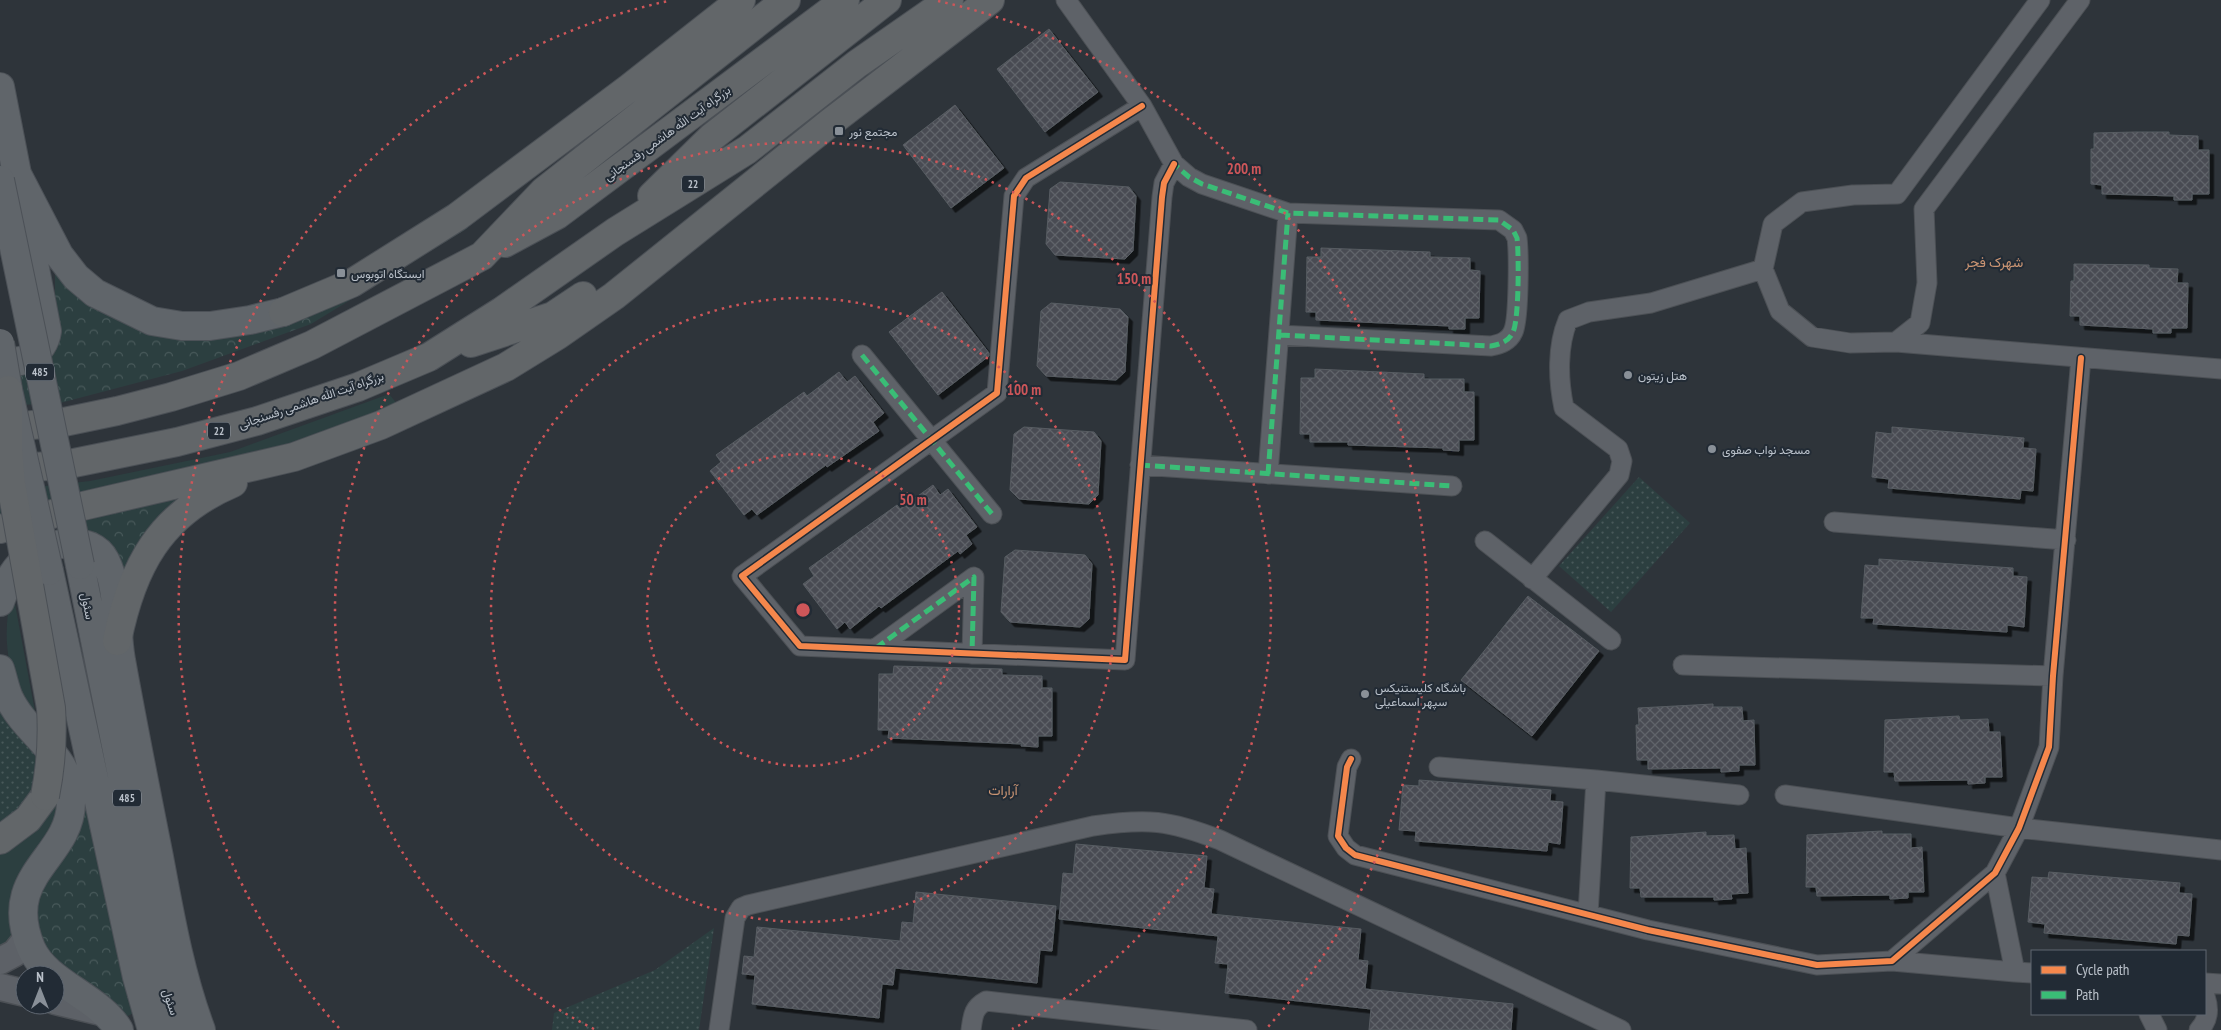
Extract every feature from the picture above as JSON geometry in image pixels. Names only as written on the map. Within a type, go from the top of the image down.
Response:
[{"type":"highway","points":[[282,312],[352,282],[457,217],[635,84],[741,0]]},
{"type":"highway","name":"بزرگراه آیت الله هاشمی رفسنجانی","points":[[482,256],[544,190],[786,0]]},
{"type":"highway","name":"بزرگراه آیت الله هاشمی رفسنجانی","points":[[0,428],[64,422],[171,398],[238,376],[312,345],[557,215],[845,0]]},
{"type":"highway","name":"بزرگراه آیت الله هاشمی رفسنجانی","points":[[615,232],[712,137],[887,0]]},
{"type":"highway","name":"بزرگراه آیت الله هاشمی رفسنجانی","points":[[0,470],[64,465],[177,442],[257,421],[358,387],[429,357],[502,311],[615,232],[747,150],[857,64],[949,0]]},
{"type":"highway","points":[[117,641],[134,577],[148,550],[170,525],[212,493],[294,457],[381,425],[506,367],[558,335],[614,296],[749,186],[990,0]]},
{"type":"highway","points":[[429,357],[553,316],[749,186]]},
{"type":"highway","points":[[0,840],[28,819],[44,796],[51,768],[53,740],[51,708],[11,484],[8,449],[8,390]]},
{"type":"highway","points":[[0,529],[70,509],[294,457]]},
{"type":"main road","points":[[0,87],[8,177],[47,331],[42,346],[31,357],[12,362],[0,359]]},
{"type":"main road","points":[[8,177],[76,277],[95,293],[125,309],[152,321],[182,326],[226,324],[282,312]]},
{"type":"main road","name":"سئول","points":[[8,177],[80,565],[161,970],[180,1030]]},
{"type":"main road","name":"سئول","points":[[0,343],[8,390],[137,977],[152,1030]]},
{"type":"main road","points":[[0,602],[4,590],[16,570],[30,556],[62,544],[77,542],[95,547],[104,557],[111,572],[117,641],[177,956],[202,1030]]},
{"type":"main road","points":[[0,669],[9,698],[24,719],[58,757],[66,773],[72,805],[65,826],[55,845],[28,880],[23,897],[24,929],[32,950],[45,967],[113,1022]]},
{"type":"main road","points":[[0,961],[15,953],[27,938]]},
{"type":"main road","points":[[0,987],[15,991]]},
{"type":"main road","points":[[65,1005],[113,1022]]},
{"type":"street","points":[[1066,0],[1142,106],[1174,164],[1189,177],[1202,184],[1288,213],[1499,220],[1507,224],[1518,238],[1515,326],[1507,340],[1491,346],[1279,335]]},
{"type":"street","points":[[2040,0],[1897,194],[1853,195],[1802,202],[1773,224],[1763,269],[1780,311],[1812,336],[1850,343],[1896,342],[2221,370]]},
{"type":"street","points":[[1896,342],[1920,323],[1927,283],[1924,208],[2080,0]]},
{"type":"street","points":[[1142,106],[1026,178],[1014,196],[997,393],[742,576],[800,646],[1125,660],[1162,197],[1164,183],[1174,164]]},
{"type":"street","points":[[1268,474],[1288,213]]},
{"type":"street","points":[[1532,579],[1619,475],[1622,461],[1618,449],[1564,408],[1560,384],[1562,335],[1568,320],[1589,312],[1652,303],[1763,269]]},
{"type":"street","points":[[862,355],[992,514]]},
{"type":"street","points":[[1892,960],[1995,873],[2019,828],[2049,747],[2053,676],[2081,358]]},
{"type":"street","points":[[1140,465],[1452,486]]},
{"type":"street","points":[[1834,522],[2066,540]]},
{"type":"street","points":[[1485,541],[1610,640]]},
{"type":"street","points":[[875,649],[974,577],[972,654]]},
{"type":"street","points":[[1683,665],[2053,676]]},
{"type":"street","points":[[1351,759],[1347,767],[1338,836],[1346,848],[1355,855],[1648,930],[1817,965],[1892,960],[2024,973],[1995,873]]},
{"type":"street","points":[[1439,767],[1596,780],[1739,795]]},
{"type":"street","points":[[1588,914],[1596,780]]},
{"type":"street","points":[[1785,795],[2019,828],[2221,850]]},
{"type":"street","points":[[719,1030],[735,918],[741,908],[1093,826],[1132,820],[1160,821],[1220,840],[1621,1030]]},
{"type":"street","points":[[2206,983],[2221,984]]},
{"type":"street","points":[[2200,1030],[2207,1017],[2208,1007],[2206,1000]]},
{"type":"street","points":[[971,1030],[973,1014],[978,1006],[986,1001],[1247,1030]]},
{"type":"street","points":[[2150,1015],[2157,1030]]},
{"type":"green space","points":[[459,228],[468,228],[311,324],[182,371],[60,403],[0,406],[0,386],[50,359],[55,348],[55,269],[74,293],[142,332],[179,337],[233,335]]},
{"type":"green space","points":[[389,394],[398,405],[240,462],[0,524],[0,491],[90,481],[230,452]]},
{"type":"green space","points":[[1639,477],[1690,523],[1611,612],[1559,566]]},
{"type":"green space","points":[[187,492],[141,542],[120,580],[94,541],[72,514]]},
{"type":"green space","points":[[12,588],[36,717],[17,686],[8,655],[7,623]]},
{"type":"green space","points":[[0,690],[40,744],[39,771],[29,795],[16,815],[0,830]]},
{"type":"green space","points":[[65,787],[67,804],[12,939],[0,950],[0,855],[21,843],[38,827]]},
{"type":"green space","points":[[86,804],[134,1013],[123,1018],[69,979],[65,974],[65,965],[58,965],[30,928],[36,884]]},
{"type":"green space","points":[[714,928],[699,1030],[552,1030],[554,1013],[655,970]]},
{"type":"building","points":[[1049,29],[1098,92],[1045,132],[997,69]]},
{"type":"building","points":[[955,105],[1004,168],[951,208],[903,145]]},
{"type":"building","points":[[2169,132],[2169,135],[2198,136],[2198,150],[2209,150],[2209,194],[2192,194],[2192,200],[2174,200],[2174,196],[2102,194],[2102,185],[2091,184],[2091,149],[2094,149],[2094,133]]},
{"type":"building","points":[[1060,182],[1129,187],[1136,196],[1133,251],[1125,259],[1055,255],[1046,244],[1050,189]]},
{"type":"building","points":[[1321,248],[1430,252],[1430,257],[1470,258],[1470,270],[1480,271],[1479,318],[1465,318],[1465,329],[1449,329],[1449,326],[1316,320],[1316,312],[1306,312],[1307,257],[1321,257]]},
{"type":"building","points":[[2074,264],[2149,265],[2149,268],[2178,269],[2177,283],[2188,283],[2187,328],[2171,328],[2171,333],[2153,333],[2153,329],[2080,325],[2080,316],[2070,316],[2071,281],[2074,281]]},
{"type":"building","points":[[942,292],[989,353],[989,356],[938,395],[889,332]]},
{"type":"building","points":[[1051,303],[1120,309],[1128,317],[1125,372],[1116,380],[1046,376],[1037,366],[1041,311]]},
{"type":"building","points":[[1315,369],[1424,374],[1424,379],[1464,379],[1464,392],[1474,392],[1474,440],[1459,440],[1459,451],[1443,450],[1443,448],[1348,445],[1348,442],[1310,442],[1310,434],[1300,434],[1301,378],[1315,378]]},
{"type":"building","points":[[839,372],[847,382],[855,376],[884,413],[873,422],[879,431],[827,467],[826,465],[757,515],[752,509],[744,515],[710,471],[721,462],[716,455],[804,392],[807,396]]},
{"type":"building","points":[[1024,427],[1094,432],[1101,441],[1098,495],[1089,504],[1019,499],[1010,490],[1014,434]]},
{"type":"building","points":[[1892,427],[2024,438],[2023,448],[2036,449],[2033,491],[2021,490],[2020,499],[1888,488],[1889,479],[1872,477],[1876,432],[1892,434]]},
{"type":"building","points":[[933,485],[940,495],[948,489],[977,527],[966,535],[972,544],[960,554],[958,551],[881,608],[879,606],[850,629],[845,622],[837,629],[803,584],[814,576],[809,568],[897,505],[900,509]]},
{"type":"building","points":[[1015,550],[1085,555],[1092,564],[1089,619],[1080,627],[1010,622],[1001,612],[1005,557]]},
{"type":"building","points":[[1879,559],[2013,568],[2013,576],[2027,577],[2024,627],[2007,625],[2007,632],[1873,624],[1874,618],[1861,618],[1865,565],[1879,566]]},
{"type":"building","points":[[1528,596],[1599,651],[1532,736],[1461,680]]},
{"type":"building","points":[[894,666],[1002,669],[1002,675],[1042,676],[1042,688],[1052,688],[1052,736],[1038,736],[1038,747],[1021,746],[1022,744],[888,738],[889,730],[878,730],[879,674],[893,674]]},
{"type":"building","points":[[1713,704],[1713,707],[1742,707],[1743,721],[1754,720],[1755,765],[1739,765],[1739,771],[1721,772],[1721,768],[1648,769],[1648,760],[1637,760],[1636,725],[1639,725],[1638,708]]},
{"type":"building","points":[[1959,716],[1960,720],[1988,719],[1989,732],[2000,732],[2002,777],[1985,777],[1985,783],[1968,784],[1968,780],[1895,781],[1894,772],[1884,772],[1885,720]]},
{"type":"building","points":[[1419,780],[1551,790],[1550,801],[1563,802],[1560,844],[1548,842],[1547,851],[1415,841],[1416,831],[1399,830],[1403,785],[1419,786]]},
{"type":"building","points":[[1882,831],[1882,834],[1911,834],[1911,848],[1922,847],[1924,892],[1908,892],[1908,898],[1890,899],[1890,895],[1817,896],[1816,887],[1806,887],[1807,835]]},
{"type":"building","points":[[1706,832],[1706,836],[1734,835],[1735,849],[1746,848],[1748,893],[1731,894],[1732,899],[1714,900],[1714,897],[1641,897],[1640,888],[1630,888],[1631,837]]},
{"type":"building","points":[[1076,844],[1207,856],[1204,888],[1214,889],[1211,914],[1361,929],[1358,960],[1368,961],[1365,989],[1513,1004],[1511,1030],[1369,1030],[1371,1009],[1225,993],[1228,964],[1215,963],[1218,936],[1059,919],[1063,873],[1073,874]]},
{"type":"building","points":[[2049,872],[2180,883],[2179,893],[2192,894],[2189,936],[2177,935],[2176,944],[2044,933],[2045,924],[2028,922],[2032,877],[2048,878]]},
{"type":"building","points":[[916,892],[1056,906],[1052,951],[1040,950],[1037,983],[895,968],[893,985],[882,984],[879,1018],[752,1004],[755,975],[742,974],[744,956],[754,957],[757,927],[900,941],[902,922],[913,923]]},
{"type":"marked path","points":[[1171,167],[1174,164],[1189,177],[1202,184],[1288,213],[1499,220],[1513,230],[1517,238],[1518,286],[1515,325],[1511,335],[1501,343],[1491,346],[1279,335]]},
{"type":"marked path","points":[[1268,474],[1288,213]]},
{"type":"marked path","points":[[862,355],[992,514]]},
{"type":"marked path","points":[[1140,465],[1452,486]]},
{"type":"marked path","points":[[876,648],[974,577],[972,654]]},
{"type":"cycle path","points":[[1142,106],[1026,178],[1014,196],[997,393],[742,576],[800,646],[1125,660],[1162,197],[1164,183],[1174,164]]},
{"type":"cycle path","points":[[1351,759],[1347,767],[1338,836],[1346,848],[1355,855],[1648,930],[1817,965],[1892,961],[1995,873],[2019,828],[2049,747],[2053,676],[2081,358]]},
{"type":"place","name":"مجتمع نور","points":[[839,131]]},
{"type":"place","name":"ایستگاه اتوبوس","points":[[341,273]]},
{"type":"place","name":"هتل زیتون","points":[[1628,375]]},
{"type":"place","name":"مسجد نواب صفوی","points":[[1712,449]]},
{"type":"place","name":"باشگاه کلیستنیکس سپهر اسماعیلی","points":[[1365,694]]},
{"type":"district","name":"شهرک فجر","points":[[1994,262]]},
{"type":"district","name":"آرارات","points":[[1003,790]]}]
